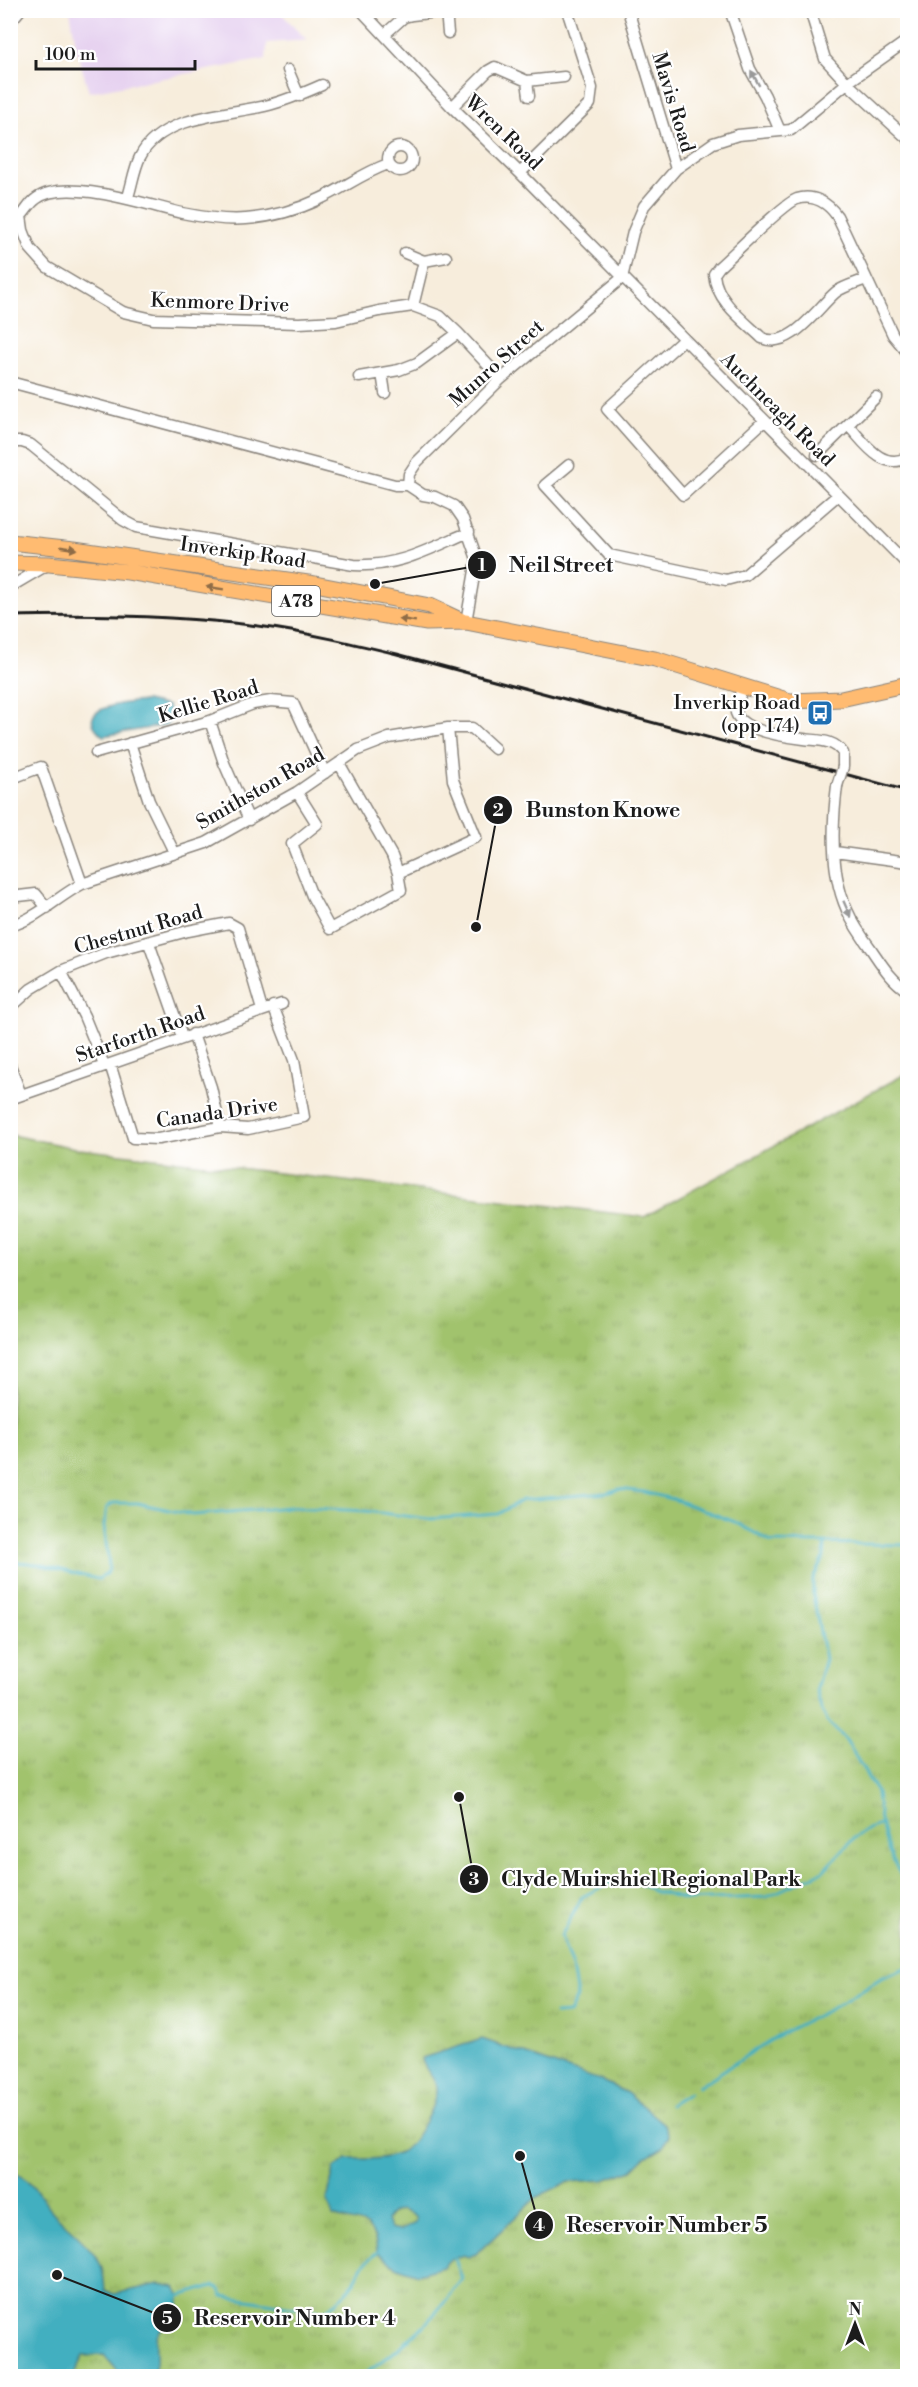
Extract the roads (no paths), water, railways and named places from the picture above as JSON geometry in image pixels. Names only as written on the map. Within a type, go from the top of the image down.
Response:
[{"type":"highway","name":"Inverkip Road","points":[[10,542],[63,547],[392,597],[430,606],[466,622]]},
{"type":"highway","name":"Inverkip Road","points":[[10,563],[49,564],[128,572],[427,623],[466,622],[655,659],[790,701],[841,699],[908,684]]},
{"type":"street","points":[[10,22],[20,10]]},
{"type":"street","name":"Wren Road","points":[[361,10],[452,107],[520,173],[622,279]]},
{"type":"street","name":"Mavis Road","points":[[628,10],[676,168]]},
{"type":"street","points":[[730,10],[750,69],[780,131]]},
{"type":"street","points":[[810,10],[825,59],[847,83],[908,139]]},
{"type":"street","points":[[385,34],[404,17],[450,11],[448,33]]},
{"type":"street","points":[[520,173],[591,104],[592,88],[568,13]]},
{"type":"street","points":[[622,279],[633,232],[644,206],[676,168],[712,143],[738,135],[791,130],[847,83],[908,39]]},
{"type":"street","points":[[452,107],[488,71],[495,67],[527,81],[564,77]]},
{"type":"street","points":[[288,70],[299,96]]},
{"type":"street","points":[[527,81],[530,96]]},
{"type":"street","points":[[128,197],[140,156],[156,139],[176,126],[199,118],[266,106],[299,96],[322,85]]},
{"type":"street","name":"Kenmore Drive","points":[[388,164],[366,172],[320,199],[277,214],[244,219],[212,218],[181,213],[128,197],[74,191],[53,192],[37,198],[16,215],[30,248],[47,267],[123,312],[153,319],[299,323],[336,321],[413,306],[440,316],[501,379]]},
{"type":"street","points":[[866,279],[838,291],[790,336],[769,342],[762,338],[724,300],[716,287],[714,274],[790,203],[806,198],[818,199],[830,206],[837,216],[893,335],[908,352]]},
{"type":"street","points":[[405,253],[424,261],[446,257]]},
{"type":"street","points":[[413,306],[424,261]]},
{"type":"street","name":"Auchneagh Road","points":[[622,279],[908,565]]},
{"type":"street","name":"Munro Street","points":[[408,485],[409,474],[417,462],[501,379],[622,279]]},
{"type":"street","points":[[359,377],[417,363],[458,333]]},
{"type":"street","points":[[683,339],[607,409],[683,495],[764,421]]},
{"type":"street","points":[[382,373],[385,393]]},
{"type":"street","points":[[10,382],[306,462],[395,485],[408,485],[423,495],[435,497],[454,506],[469,532],[477,559],[466,622]]},
{"type":"street","points":[[817,455],[876,397]]},
{"type":"street","points":[[848,425],[882,460],[895,463],[908,457]]},
{"type":"street","points":[[10,442],[31,445],[123,520],[136,527],[354,565],[372,566],[390,564],[412,557],[469,532]]},
{"type":"street","points":[[569,465],[546,485],[609,555],[726,580],[745,575],[838,495]]},
{"type":"street","points":[[10,587],[49,564]]},
{"type":"street","points":[[741,686],[736,713],[741,722],[752,728],[804,739],[828,741],[843,753],[843,767],[837,786],[834,818],[835,852],[841,895],[847,911],[886,971],[908,991]]},
{"type":"street","name":"Kellie Road","points":[[96,753],[210,721],[262,702],[293,703],[325,773]]},
{"type":"street","points":[[210,721],[224,763],[249,820]]},
{"type":"street","points":[[398,873],[476,837],[453,780],[447,728]]},
{"type":"street","name":"Smithston Road","points":[[10,927],[47,908],[63,894],[82,884],[206,843],[297,792],[357,750],[389,738],[447,728],[472,728],[495,749]]},
{"type":"street","points":[[130,743],[149,801],[174,852]]},
{"type":"street","points":[[297,792],[317,824],[292,844],[312,896],[330,929],[401,890],[392,856],[339,763]]},
{"type":"street","points":[[10,779],[41,767],[82,884]]},
{"type":"street","points":[[835,852],[908,862]]},
{"type":"street","points":[[10,897],[36,894],[47,908]]},
{"type":"street","name":"Chestnut Road","points":[[10,1008],[31,989],[61,971],[106,952],[149,943],[188,930],[229,923],[238,928],[272,1006]]},
{"type":"street","points":[[149,943],[211,1087],[220,1127]]},
{"type":"street","points":[[61,971],[107,1065]]},
{"type":"street","name":"Starforth Road","points":[[16,1097],[272,1006]]},
{"type":"street","name":"Canada Drive","points":[[107,1065],[133,1138],[158,1139],[220,1127],[248,1129],[304,1117],[294,1060],[272,1006]]},
{"type":"street","points":[[10,1065],[16,1097]]},
{"type":"water","points":[[146,701],[168,706],[171,717],[167,725],[103,736],[94,726],[93,718],[97,712],[105,708]]},
{"type":"water","points":[[482,2039],[602,2081],[627,2093],[665,2125],[669,2136],[663,2147],[644,2158],[632,2170],[604,2180],[568,2182],[537,2197],[476,2254],[468,2257],[463,2255],[446,2262],[443,2267],[418,2274],[395,2266],[377,2252],[376,2241],[369,2228],[333,2216],[327,2200],[334,2169],[346,2159],[392,2156],[404,2150],[411,2143],[429,2114],[436,2094],[435,2083],[422,2058]],"holes":[[[401,2210],[413,2215],[416,2219],[415,2223],[400,2231],[390,2229],[387,2220],[392,2213]]]},
{"type":"water","points":[[10,2171],[30,2183],[46,2204],[92,2251],[102,2269],[105,2290],[114,2294],[159,2284],[175,2287],[180,2296],[180,2314],[162,2328],[156,2337],[156,2364],[152,2376],[122,2376],[104,2355],[83,2356],[73,2376],[11,2376]]},
{"type":"waterway","points":[[10,1562],[44,1566],[99,1579],[108,1572],[104,1526],[107,1507],[113,1503],[137,1503],[193,1515],[291,1507],[365,1511],[430,1519],[498,1514],[522,1500],[606,1493],[619,1489],[676,1500],[735,1522],[771,1542],[908,1545]]},
{"type":"waterway","points":[[825,1544],[824,1556],[813,1579],[813,1594],[825,1659],[816,1689],[821,1709],[828,1722],[846,1740],[877,1793],[880,1820],[889,1852],[908,1889]]},
{"type":"waterway","points":[[555,2014],[569,2013],[577,1997],[572,1967],[561,1936],[582,1897],[611,1882],[635,1881],[653,1891],[686,1900],[766,1897],[823,1871],[854,1838],[882,1824]]},
{"type":"waterway","points":[[698,2087],[777,2036],[836,2006],[881,1978],[908,1967]]},
{"type":"waterway","points":[[670,2105],[689,2093]]},
{"type":"waterway","points":[[180,2296],[213,2286],[219,2288],[223,2296],[324,2312],[350,2289],[364,2264],[377,2252]]},
{"type":"waterway","points":[[361,2376],[390,2356],[441,2307],[462,2279],[455,2259]]},
{"type":"railway","points":[[10,616],[165,617],[276,628],[397,654],[908,791]]},
{"type":"place","name":"Neil Street","points":[[375,584]]},
{"type":"place","name":"Inverkip Road (opp 174)","points":[[820,713]]},
{"type":"place","name":"Bunston Knowe","points":[[476,927]]},
{"type":"place","name":"Clyde Muirshiel Regional Park","points":[[459,1797]]},
{"type":"place","name":"Reservoir Number 5","points":[[520,2156]]},
{"type":"place","name":"Reservoir Number 4","points":[[57,2275]]}]
